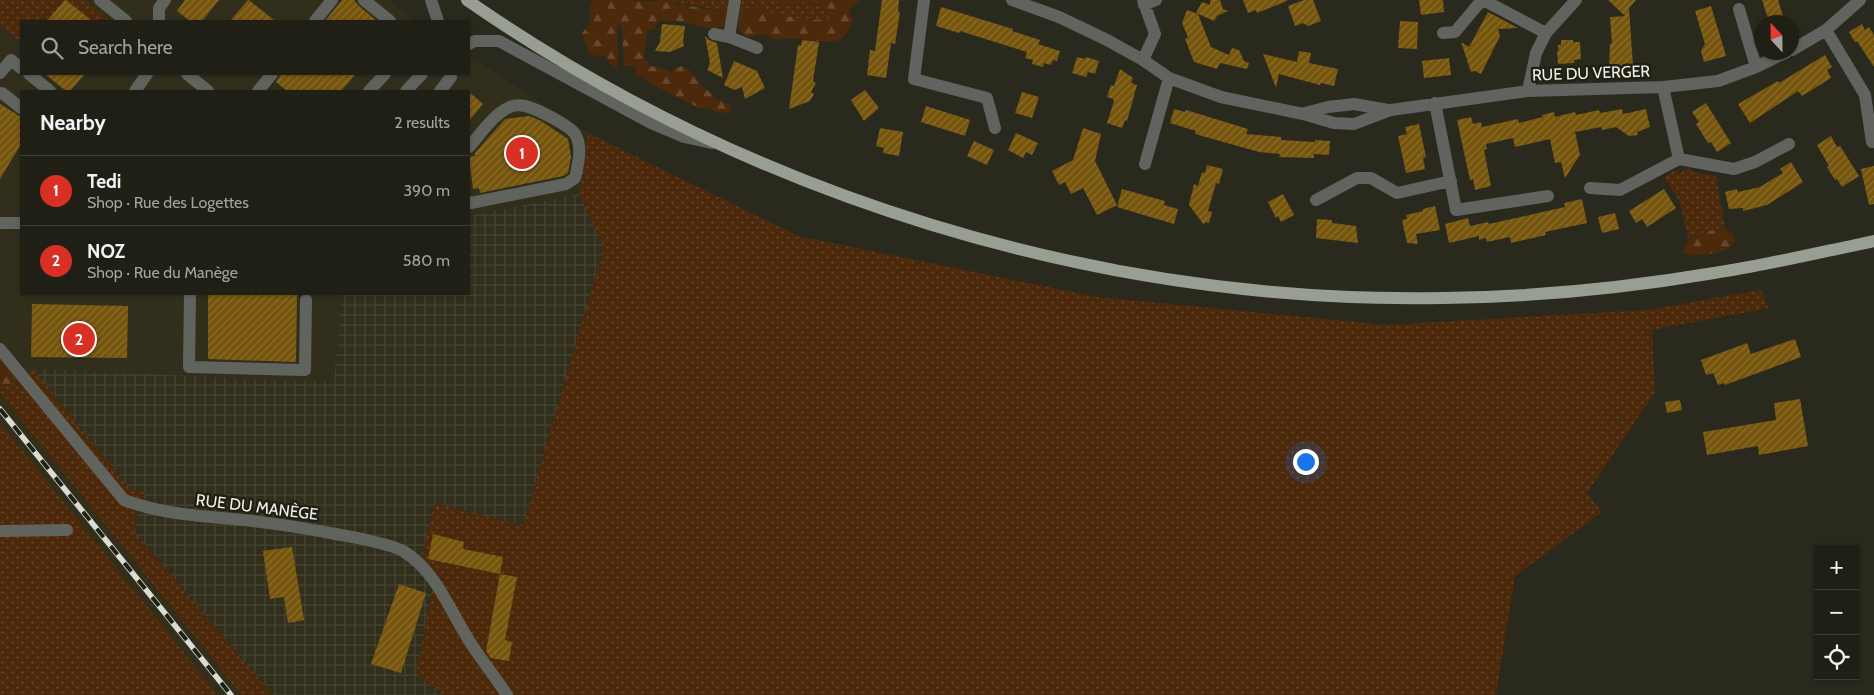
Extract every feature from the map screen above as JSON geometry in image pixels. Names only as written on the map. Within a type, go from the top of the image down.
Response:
[{"type":"main road","points":[[466,0],[626,99],[724,146],[804,180],[882,209],[943,228],[1038,253],[1171,279],[1237,288],[1316,295],[1444,298],[1562,292],[1642,284],[1717,273],[1874,241]]},
{"type":"street","points":[[159,20],[159,8],[165,0]]},
{"type":"street","points":[[364,0],[389,20]]},
{"type":"street","points":[[431,0],[438,20]]},
{"type":"street","points":[[729,37],[735,0]]},
{"type":"street","points":[[924,0],[914,79],[988,98],[995,128]]},
{"type":"street","name":"RUE DU VERGER","points":[[1012,0],[1059,17],[1107,40],[1143,60],[1168,78],[1221,98],[1303,114],[1334,123],[1354,124],[1391,110],[1528,91],[1663,87],[1718,81],[1770,60]]},
{"type":"street","points":[[1443,33],[1455,32],[1482,0],[1546,33]]},
{"type":"street","points":[[1528,91],[1536,53],[1546,33],[1576,0]]},
{"type":"street","points":[[1799,46],[1826,30],[1860,0]]},
{"type":"street","points":[[105,1],[125,20]]},
{"type":"street","points":[[316,20],[326,2]]},
{"type":"street","points":[[1143,60],[1155,34],[1148,2]]},
{"type":"street","points":[[1739,10],[1756,67]]},
{"type":"street","points":[[1826,30],[1865,95],[1872,142]]},
{"type":"street","points":[[714,34],[729,37],[757,48]]},
{"type":"street","points":[[470,44],[475,41],[499,41],[651,123],[684,137],[724,146]]},
{"type":"street","points":[[0,73],[11,60],[20,67]]},
{"type":"street","points":[[29,75],[49,90]]},
{"type":"street","points":[[136,90],[146,75]]},
{"type":"street","points":[[188,75],[207,90]]},
{"type":"street","points":[[259,90],[271,75]]},
{"type":"street","points":[[370,90],[384,75]]},
{"type":"street","points":[[407,90],[421,75]]},
{"type":"street","points":[[441,90],[451,78]]},
{"type":"street","points":[[1145,164],[1168,78]]},
{"type":"street","points":[[1663,87],[1679,159]]},
{"type":"street","points":[[2,94],[20,107]]},
{"type":"street","points":[[1435,103],[1456,210],[1548,196]]},
{"type":"street","name":"RUE DU VERGER","points":[[1303,114],[1328,107],[1354,104],[1391,110]]},
{"type":"street","points":[[470,146],[502,112],[512,106],[522,105],[530,107],[568,128],[575,134],[580,158],[575,178],[566,184],[470,202]]},
{"type":"street","points":[[1590,188],[1620,190],[1679,159],[1734,169],[1755,162],[1788,144]]},
{"type":"street","points":[[1316,200],[1357,178],[1371,178],[1397,193],[1450,181]]},
{"type":"street","points":[[0,223],[20,221]]},
{"type":"street","points":[[190,295],[189,367],[305,370],[306,300]]},
{"type":"street","name":"RUE DU MANÈGE","points":[[0,349],[124,500],[147,509],[172,514],[303,528],[354,537],[403,550],[436,583],[471,644],[507,695]]},
{"type":"street","points":[[0,531],[67,530]]},
{"type":"shaded area","points":[[0,0],[389,0],[413,20],[20,20],[20,75],[470,75],[470,57],[588,133],[579,194],[474,215],[470,219],[470,90],[20,90],[20,295],[342,295],[334,382],[33,369],[18,379],[0,359]]},
{"type":"shaded area","points":[[579,194],[604,247],[523,526],[435,504],[436,573],[416,673],[444,695],[273,695],[135,533],[136,518],[145,493],[129,488],[33,369],[334,382],[342,295],[470,295],[470,219],[474,215]]},
{"type":"shaded area","points":[[0,394],[241,695],[218,695],[0,422]]},
{"type":"green space","points":[[0,0],[65,0],[48,20],[20,20],[20,37],[18,40],[0,24]]},
{"type":"green space","points":[[66,0],[85,0],[109,20],[91,20]]},
{"type":"green space","points":[[594,0],[660,1],[726,12],[728,14],[725,25],[714,28],[678,21],[658,21],[654,30],[647,31],[644,56],[650,66],[662,68],[670,72],[681,66],[688,70],[716,99],[731,106],[732,110],[730,113],[714,112],[710,108],[701,109],[646,81],[644,77],[637,76],[635,74],[637,68],[624,65],[622,29],[620,25],[617,27],[617,68],[613,67],[602,55],[589,54],[582,33],[590,24],[590,7]]},
{"type":"green space","points":[[652,0],[731,0],[728,16],[726,12],[708,8]]},
{"type":"green space","points":[[742,0],[780,0],[811,4],[830,9],[833,14],[829,19],[806,20],[750,9],[739,14]]},
{"type":"green space","points":[[780,0],[860,0],[849,9],[852,20],[851,26],[843,38],[837,41],[828,42],[786,38],[777,40],[764,34],[748,37],[743,35],[738,27],[739,14],[757,7],[806,20],[829,19],[833,14],[830,9],[820,5],[800,3],[787,7],[780,5]]},
{"type":"green space","points":[[588,133],[798,236],[1097,297],[1386,325],[1647,310],[1761,290],[1769,308],[1652,330],[1655,392],[1587,493],[1602,512],[1515,576],[1496,695],[444,695],[416,673],[436,573],[422,556],[435,503],[523,526],[604,247],[579,194]]},
{"type":"green space","points":[[1690,168],[1693,172],[1716,176],[1725,228],[1707,231],[1688,239],[1680,202],[1664,177],[1677,169],[1680,173]]},
{"type":"green space","points":[[1725,228],[1734,235],[1735,241],[1726,249],[1713,254],[1700,255],[1687,255],[1684,252],[1689,241],[1699,234]]},
{"type":"green space","points":[[0,359],[18,379],[0,391]]},
{"type":"green space","points":[[33,369],[129,488],[145,493],[136,518],[135,533],[273,695],[241,695],[0,394],[0,391]]},
{"type":"green space","points":[[0,422],[218,695],[0,695]]},
{"type":"building","points":[[66,0],[91,20],[48,20]]},
{"type":"building","points":[[185,0],[219,0],[203,20],[189,20],[177,11]]},
{"type":"building","points":[[249,0],[274,20],[231,20]]},
{"type":"building","points":[[342,0],[354,0],[376,20],[326,20]]},
{"type":"building","points":[[882,0],[899,0],[898,12],[900,12],[895,44],[891,43],[886,78],[867,75],[870,50],[875,51]]},
{"type":"building","points":[[1210,0],[1220,0],[1223,9],[1228,11],[1217,16],[1214,21],[1196,13],[1202,2],[1210,5]]},
{"type":"building","points":[[1243,0],[1287,1],[1257,13],[1256,10],[1248,13]]},
{"type":"building","points":[[1304,0],[1313,0],[1321,21],[1308,26],[1303,23],[1295,26],[1288,6]]},
{"type":"building","points":[[1419,0],[1443,0],[1444,12],[1421,15]]},
{"type":"building","points":[[1608,0],[1636,0],[1629,8],[1633,66],[1609,70],[1610,44],[1612,44],[1610,17],[1625,16]]},
{"type":"building","points":[[1762,0],[1778,0],[1783,15],[1767,15]]},
{"type":"building","points":[[1711,6],[1726,56],[1704,62],[1701,51],[1705,44],[1695,11]]},
{"type":"building","points":[[941,7],[1013,29],[1012,31],[1040,40],[1038,44],[1060,51],[1057,61],[1053,60],[1051,65],[1044,63],[1043,67],[1032,64],[1033,60],[1025,58],[1027,52],[960,31],[959,33],[936,26]]},
{"type":"building","points":[[1187,10],[1198,14],[1211,47],[1229,55],[1232,48],[1239,50],[1244,61],[1249,63],[1247,69],[1220,63],[1217,69],[1194,62],[1185,39],[1188,37],[1182,23]]},
{"type":"building","points":[[1488,12],[1518,28],[1498,29],[1500,36],[1481,74],[1475,71],[1471,72],[1461,42],[1469,47]]},
{"type":"building","points":[[1400,21],[1418,22],[1417,49],[1398,48]]},
{"type":"building","points":[[662,24],[685,26],[684,46],[670,52],[655,51],[660,42]]},
{"type":"building","points":[[1862,24],[1865,30],[1869,27],[1874,35],[1874,67],[1849,32]]},
{"type":"building","points":[[705,36],[717,43],[723,78],[707,70],[710,63]]},
{"type":"building","points":[[802,40],[819,42],[813,81],[816,83],[811,92],[814,94],[810,101],[789,109],[798,45],[801,46]]},
{"type":"building","points":[[1561,40],[1580,42],[1581,59],[1574,60],[1574,63],[1558,64],[1557,51],[1559,51],[1558,45],[1561,45]]},
{"type":"building","points":[[1299,51],[1311,53],[1309,63],[1338,69],[1334,86],[1321,83],[1320,85],[1279,74],[1276,88],[1263,54],[1297,62]]},
{"type":"building","points":[[1825,55],[1832,67],[1827,70],[1831,78],[1802,96],[1798,91],[1750,123],[1738,104],[1778,81],[1779,83]]},
{"type":"building","points":[[1077,57],[1085,59],[1086,57],[1099,61],[1095,74],[1088,72],[1086,77],[1072,73]]},
{"type":"building","points":[[1449,58],[1451,75],[1424,78],[1422,61]]},
{"type":"building","points":[[734,61],[757,71],[765,88],[745,99],[742,87],[734,90],[724,85]]},
{"type":"building","points":[[1120,69],[1133,78],[1131,83],[1137,85],[1127,121],[1125,120],[1122,128],[1107,123],[1114,101],[1107,97],[1111,85],[1114,86]]},
{"type":"building","points":[[46,75],[84,75],[71,90],[65,90]]},
{"type":"building","points":[[280,75],[355,75],[342,90],[286,90],[276,82]]},
{"type":"building","points":[[865,90],[879,108],[864,121],[851,100]]},
{"type":"building","points":[[1022,92],[1039,97],[1032,118],[1015,113]]},
{"type":"building","points":[[470,93],[483,104],[470,120]]},
{"type":"building","points":[[1706,103],[1731,143],[1717,152],[1711,142],[1708,143],[1696,124],[1699,122],[1692,112]]},
{"type":"building","points":[[0,104],[20,116],[20,146],[0,179]]},
{"type":"building","points":[[926,106],[970,120],[965,136],[921,122]]},
{"type":"building","points":[[1174,109],[1185,112],[1186,110],[1248,129],[1246,134],[1281,137],[1281,140],[1330,141],[1329,155],[1314,154],[1314,158],[1279,157],[1280,154],[1259,152],[1195,134],[1196,131],[1170,123]]},
{"type":"building","points":[[1622,109],[1623,114],[1646,109],[1650,127],[1637,132],[1638,135],[1629,136],[1616,127],[1602,130],[1601,127],[1575,132],[1580,155],[1565,178],[1561,162],[1555,163],[1550,139],[1515,147],[1513,138],[1486,144],[1487,149],[1484,150],[1491,186],[1475,190],[1473,179],[1470,180],[1457,120],[1471,117],[1473,124],[1481,122],[1482,127],[1518,119],[1519,123],[1554,112],[1555,117],[1575,112],[1576,115],[1599,110],[1600,113]]},
{"type":"building","points":[[529,116],[541,121],[568,139],[571,157],[568,173],[563,176],[480,193],[479,188],[473,189],[470,157],[475,156],[475,153],[505,119]]},
{"type":"building","points":[[1419,124],[1426,157],[1423,158],[1425,169],[1406,173],[1398,136],[1407,134],[1405,127]]},
{"type":"building","points":[[880,128],[903,132],[899,156],[883,153],[884,148],[876,146]]},
{"type":"building","points":[[1083,128],[1101,134],[1095,161],[1117,205],[1097,215],[1083,188],[1071,194],[1065,182],[1059,185],[1052,171],[1073,160]]},
{"type":"building","points":[[1016,133],[1038,143],[1032,155],[1026,152],[1023,158],[1008,150]]},
{"type":"building","points":[[1831,136],[1837,147],[1840,146],[1859,176],[1842,187],[1827,167],[1829,166],[1817,145]]},
{"type":"building","points":[[974,141],[994,150],[987,165],[967,156]]},
{"type":"building","points":[[1791,162],[1803,182],[1767,205],[1743,211],[1743,208],[1729,209],[1725,192],[1737,189],[1738,192],[1760,187],[1783,173],[1780,169]]},
{"type":"building","points":[[1207,165],[1223,169],[1219,184],[1216,183],[1208,211],[1212,212],[1209,223],[1205,222],[1204,225],[1189,205],[1194,184],[1198,186],[1202,172],[1205,173]]},
{"type":"building","points":[[1874,166],[1874,204],[1869,205],[1861,169]]},
{"type":"building","points":[[1122,189],[1165,201],[1164,205],[1178,209],[1174,224],[1117,207]]},
{"type":"building","points":[[1664,189],[1676,208],[1647,227],[1642,219],[1636,223],[1629,211]]},
{"type":"building","points":[[1283,194],[1294,215],[1281,222],[1278,216],[1276,218],[1268,202]]},
{"type":"building","points":[[1582,199],[1587,223],[1545,232],[1546,235],[1511,243],[1510,237],[1487,242],[1486,238],[1479,240],[1479,236],[1449,243],[1445,224],[1468,218],[1470,226],[1488,222],[1489,224],[1565,207],[1564,203]]},
{"type":"building","points":[[1435,206],[1440,230],[1416,234],[1418,244],[1407,243],[1402,220],[1407,219],[1406,215]]},
{"type":"building","points":[[1615,213],[1619,229],[1602,233],[1598,217]]},
{"type":"building","points":[[1317,219],[1332,220],[1332,223],[1356,226],[1358,243],[1316,238]]},
{"type":"building","points":[[208,295],[297,295],[296,362],[208,359]]},
{"type":"building","points":[[32,304],[128,306],[127,358],[31,357]]},
{"type":"building","points":[[1795,339],[1801,357],[1725,385],[1724,383],[1718,385],[1713,373],[1706,375],[1701,360],[1747,343],[1751,354]]},
{"type":"building","points":[[1800,399],[1808,446],[1759,455],[1758,446],[1707,455],[1703,432],[1776,420],[1774,403]]},
{"type":"building","points":[[1680,400],[1682,410],[1667,413],[1665,402]]},
{"type":"building","points":[[433,534],[464,542],[463,549],[503,557],[500,574],[428,559]]},
{"type":"building","points":[[292,547],[304,620],[288,623],[284,597],[270,599],[263,551]]},
{"type":"building","points":[[500,574],[517,577],[505,640],[512,642],[509,661],[491,658],[486,651]]},
{"type":"building","points":[[399,584],[426,593],[401,673],[371,664]]},
{"type":"railway","points":[[0,409],[231,695]]},
{"type":"place","name":"Tedi","points":[[522,153]]},
{"type":"place","name":"NOZ","points":[[79,339]]}]
